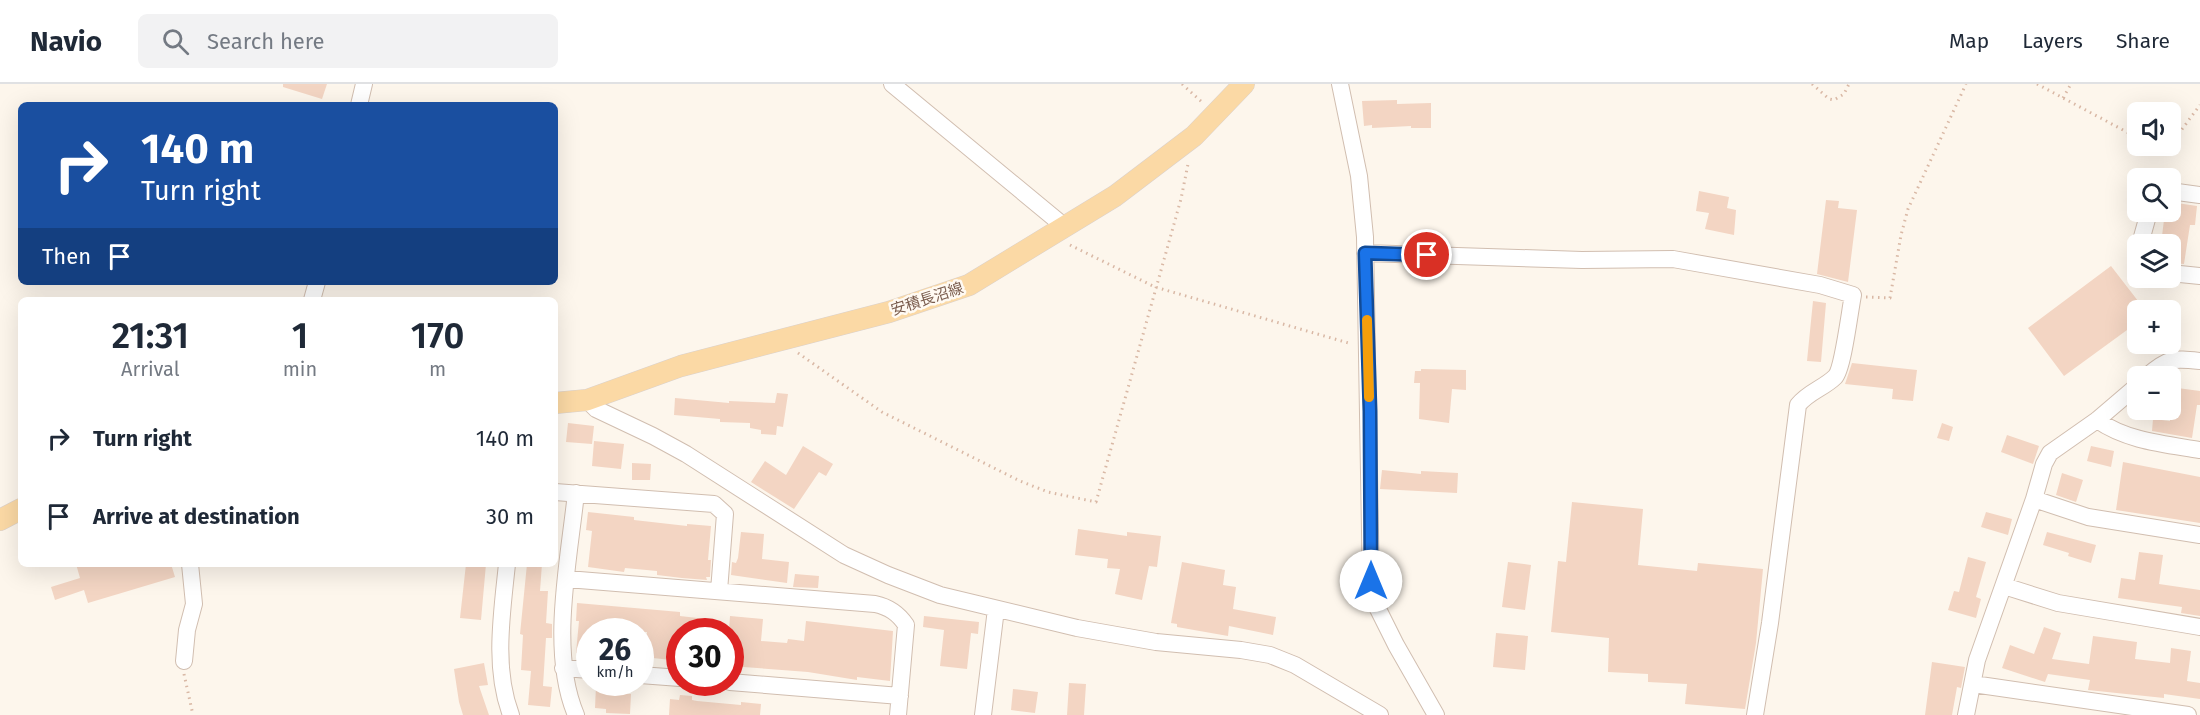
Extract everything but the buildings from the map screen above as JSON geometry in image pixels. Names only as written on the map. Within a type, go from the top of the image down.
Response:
[{"type":"main road","name":"安積長沼線","points":[[558,404],[586,400],[681,366],[889,312],[969,285],[1114,196],[1194,136],[1244,84]]},
{"type":"main road","points":[[0,519],[18,510]]},
{"type":"street","points":[[360,102],[364,84]]},
{"type":"street","points":[[892,84],[1058,231]]},
{"type":"street","points":[[1340,84],[1359,176],[1365,253],[1371,590],[1396,645],[1436,715]]},
{"type":"street","points":[[2181,192],[2200,195]]},
{"type":"street","points":[[1365,253],[1582,260],[1674,259],[1821,285],[1853,295],[1836,376],[1804,398],[1798,405],[1770,623],[1755,715]]},
{"type":"street","points":[[2181,274],[2200,276]]},
{"type":"street","points":[[2159,366],[2176,358],[2200,360]]},
{"type":"street","points":[[1966,715],[1977,660],[2034,499],[2044,464],[2050,453],[2097,420],[2127,394]]},
{"type":"street","points":[[586,400],[596,409],[686,454],[844,555],[940,596],[1077,628],[1155,642],[1270,655],[1295,664],[1380,715]]},
{"type":"street","points":[[2097,420],[2133,438],[2200,450]]},
{"type":"street","points":[[558,492],[714,504],[725,514],[719,591]]},
{"type":"street","points":[[576,493],[562,622],[563,668],[567,690],[576,715]]},
{"type":"street","points":[[2034,499],[2088,516],[2200,535]]},
{"type":"street","points":[[184,661],[187,630],[194,604],[190,567]]},
{"type":"street","points":[[507,567],[501,642],[502,681],[511,715]]},
{"type":"street","points":[[567,579],[875,604],[889,608],[902,618],[906,625],[898,715]]},
{"type":"street","points":[[2004,586],[2058,603],[2200,627]]},
{"type":"street","points":[[983,715],[996,609]]},
{"type":"street","points":[[563,668],[576,669]]},
{"type":"street","points":[[744,683],[900,696]]},
{"type":"street","points":[[1972,684],[2188,715]]},
{"type":"path","points":[[1182,84],[1216,114]]},
{"type":"path","points":[[1812,84],[1829,99],[1834,100],[1844,94],[1849,84]]},
{"type":"path","points":[[1853,295],[1890,298],[1908,209],[1966,84]]},
{"type":"path","points":[[2037,84],[2127,132]]},
{"type":"path","points":[[2063,98],[2071,84]]},
{"type":"path","points":[[2181,131],[2200,105]]},
{"type":"path","points":[[786,338],[791,348],[882,412],[1020,481],[1048,492],[1096,502],[1181,199],[1194,136]]},
{"type":"path","points":[[1058,231],[1057,239],[1155,287],[1368,349]]},
{"type":"path","points":[[184,661],[183,678],[194,715]]},
{"type":"slow traffic","points":[[1367,320],[1369,397]]},
{"type":"route","points":[[1371,581],[1370,411],[1365,253],[1427,255]]}]
